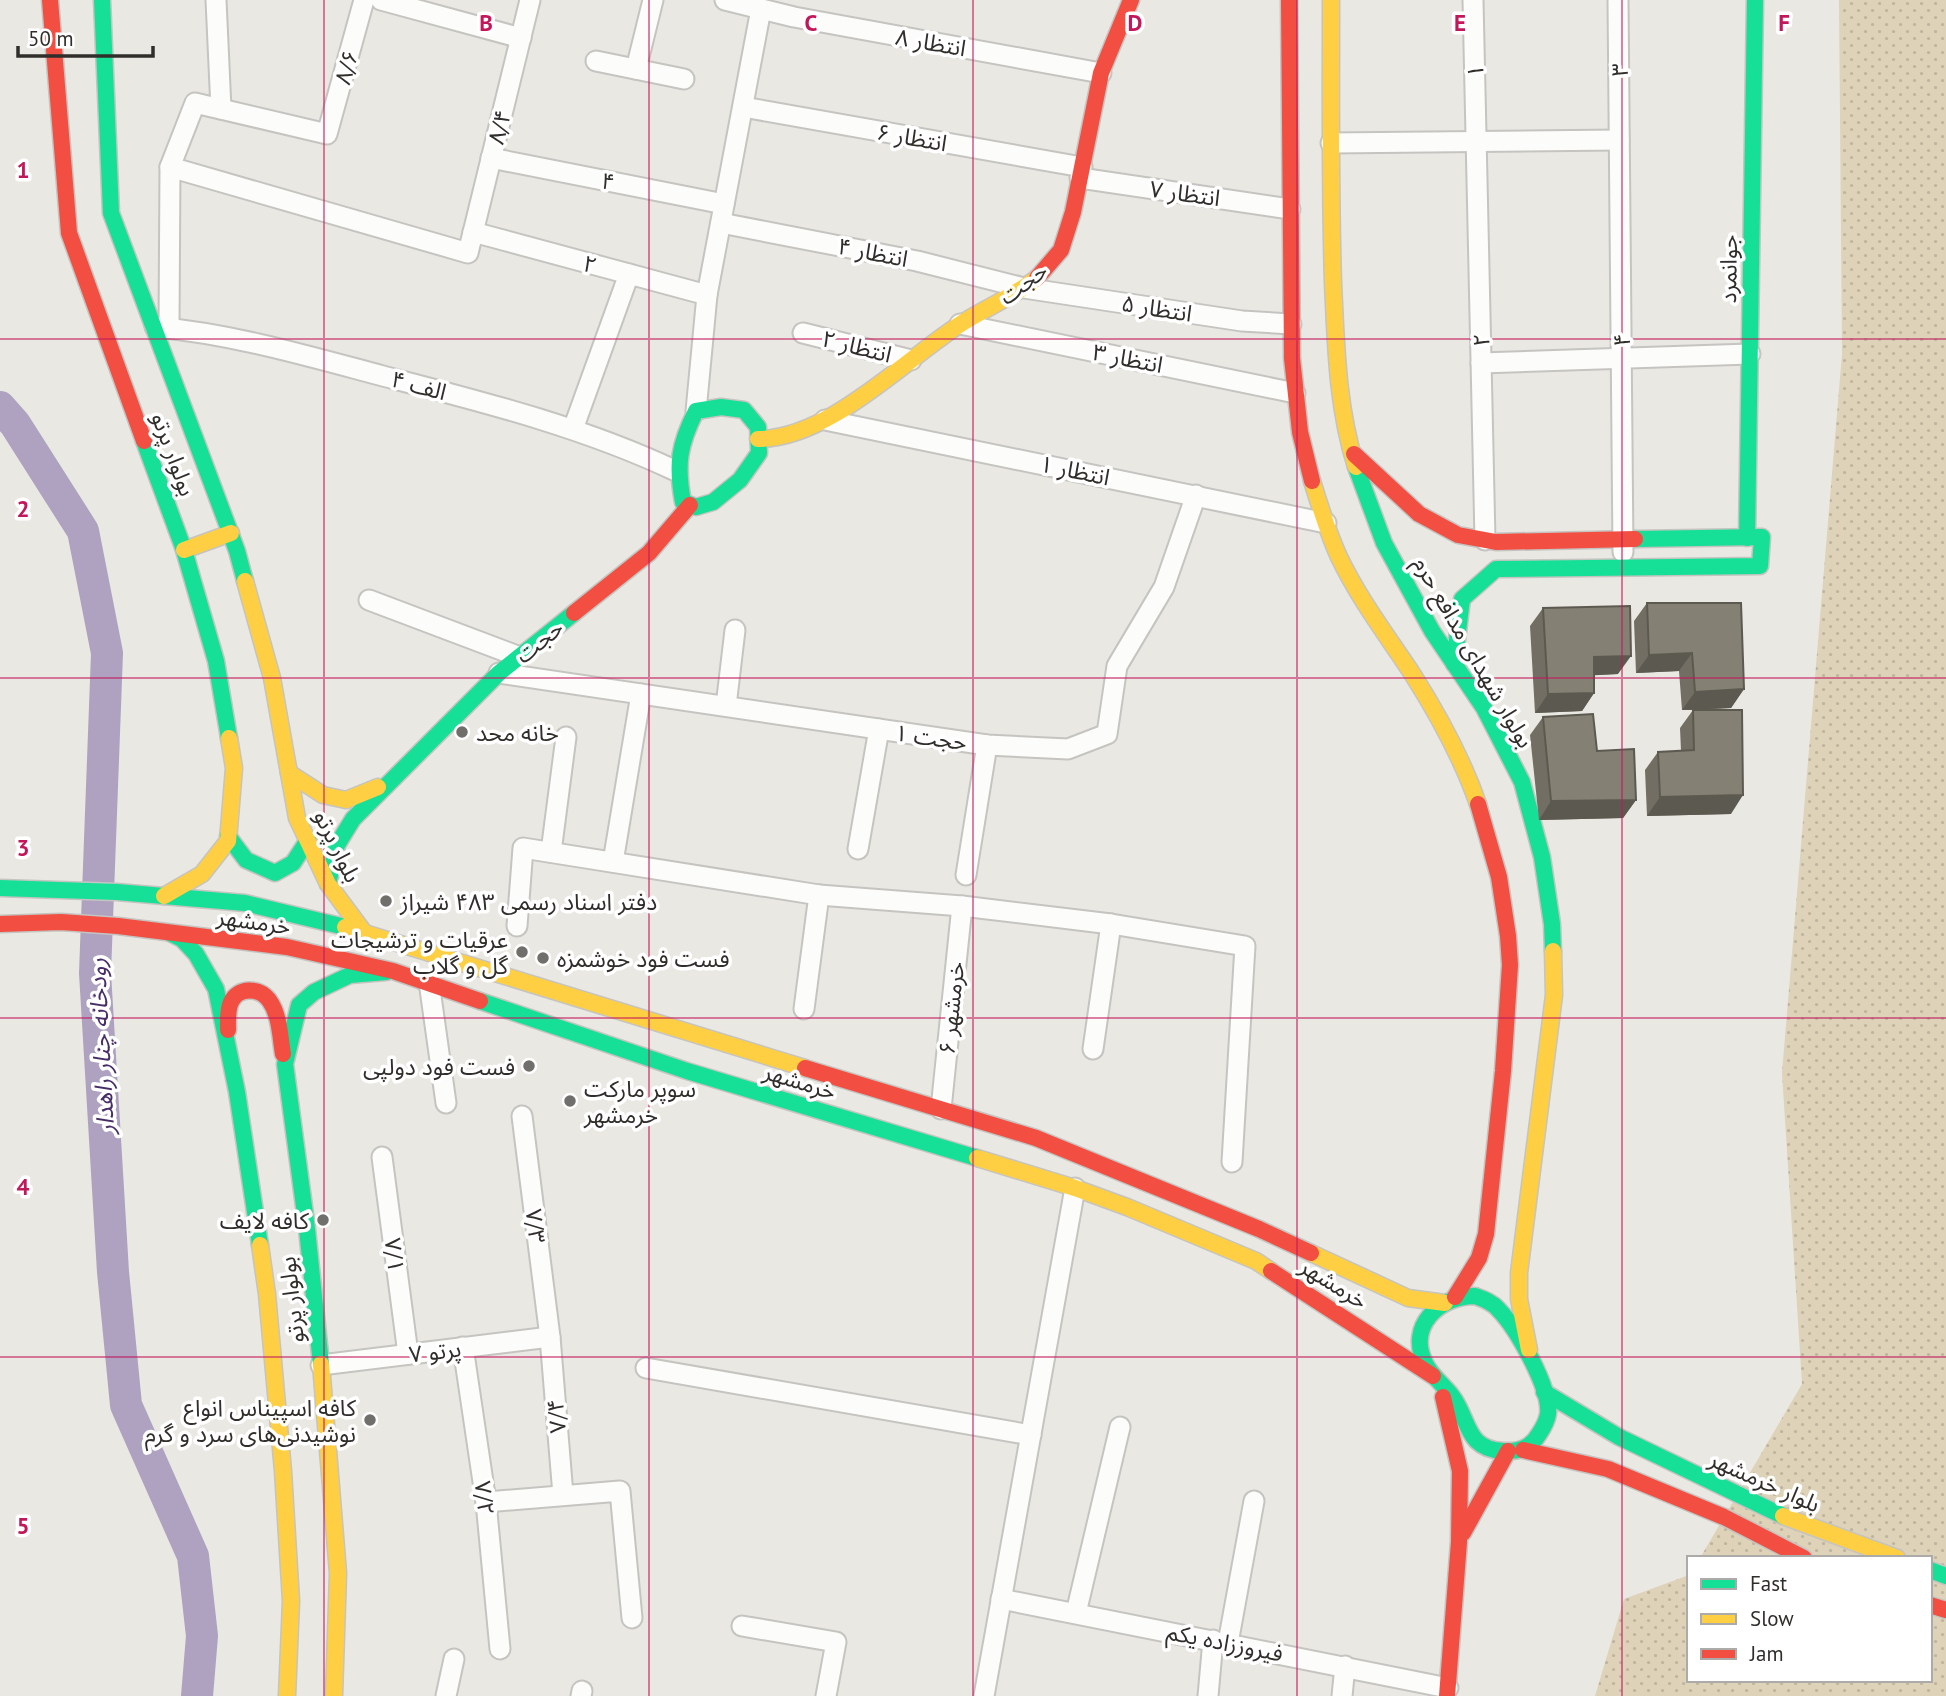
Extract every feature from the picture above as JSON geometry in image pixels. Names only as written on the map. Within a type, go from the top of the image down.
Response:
[{"type":"main road","name":"بولوار پرتو","points":[[50,0],[69,233],[184,550],[216,661],[234,768],[228,841],[202,874],[164,896]]},
{"type":"main road","name":"بولوار پرتو","points":[[102,0],[111,213],[162,328],[231,533],[272,678],[289,773]]},
{"type":"main road","name":"حجت","points":[[758,439],[776,439],[834,416],[960,324],[1024,288],[1042,274],[1061,250],[1073,212],[1101,73],[1131,0]]},
{"type":"main road","points":[[1289,0],[1291,357],[1306,456],[1326,523],[1345,568],[1451,739],[1485,828],[1507,920],[1510,966],[1502,1085],[1486,1234],[1479,1258],[1450,1300],[1437,1307],[1425,1321],[1420,1335],[1420,1348],[1436,1379],[1460,1471],[1460,1542],[1448,1692]]},
{"type":"main road","name":"بولوار شهدای مدافع حرم","points":[[1331,0],[1331,224],[1336,355],[1346,435],[1384,543],[1432,631],[1484,708],[1522,782],[1542,857],[1552,924],[1554,995],[1519,1273],[1523,1327],[1535,1369]]},
{"type":"main road","name":"جوانمرد","points":[[1747,538],[1755,0]]},
{"type":"main road","points":[[721,407],[744,410],[758,427],[758,439],[759,453],[740,480],[713,502],[696,507],[683,502],[677,471],[682,438],[696,411],[721,407]]},
{"type":"main road","points":[[1351,451],[1419,514],[1458,535],[1496,541],[1762,537],[1760,566],[1496,569],[1462,599],[1454,664]]},
{"type":"main road","name":"حجت","points":[[328,884],[337,845],[353,819],[393,782],[499,673],[649,553],[690,505]]},
{"type":"main road","points":[[184,550],[231,533]]},
{"type":"main road","points":[[289,773],[323,795],[346,800],[393,782]]},
{"type":"main road","name":"بلوار پرتو","points":[[289,773],[297,818],[328,884],[363,931]]},
{"type":"main road","points":[[228,836],[246,860],[275,873],[293,863],[308,840]]},
{"type":"main road","name":"خرمشهر","points":[[0,888],[117,892],[245,903],[363,931],[683,1051],[1127,1207],[1256,1261],[1371,1333],[1436,1379]]},
{"type":"main road","name":"خرمشهر","points":[[0,924],[61,922],[118,926],[288,947],[393,971],[683,1051]]},
{"type":"main road","name":"بولوار پرتو","points":[[170,933],[182,939],[196,954],[216,989],[230,1052],[267,1294],[283,1471],[291,1601],[287,1696]]},
{"type":"main road","name":"بولوار پرتو","points":[[334,1696],[338,1573],[307,1229],[285,1064],[299,1005],[314,992],[350,975],[393,971]]},
{"type":"main road","points":[[230,1052],[230,1003],[244,992],[259,991],[274,1009],[285,1064]]},
{"type":"main road","points":[[683,1051],[941,1109],[1048,1143],[1259,1228],[1408,1298],[1450,1300],[1475,1296],[1496,1305],[1511,1324],[1535,1369],[1548,1412],[1535,1441],[1515,1451],[1500,1468],[1468,1520],[1460,1542]]},
{"type":"main road","points":[[1488,1220],[1491,1233],[1502,1242],[1516,1240],[1525,1229]]},
{"type":"main road","points":[[1384,1287],[1401,1301],[1406,1318]]},
{"type":"main road","points":[[1371,1333],[1396,1333]]},
{"type":"main road","points":[[1436,1379],[1456,1402],[1466,1428],[1476,1441],[1493,1450],[1515,1451],[1608,1469],[1724,1517],[1800,1556]]},
{"type":"main road","name":"بلوار خرمشهر","points":[[1544,1392],[1619,1437],[1780,1516],[1890,1556]]},
{"type":"street","points":[[162,328],[170,167],[195,103],[221,109],[216,0]]},
{"type":"street","name":"۸/۶","points":[[221,109],[327,134],[364,0]]},
{"type":"street","points":[[381,0],[521,38]]},
{"type":"street","name":"۸/۴","points":[[170,167],[468,253],[530,0]]},
{"type":"street","points":[[636,69],[653,0]]},
{"type":"street","name":"انتظار ۸","points":[[725,0],[761,9],[796,8],[1101,73]]},
{"type":"street","name":"۱","points":[[1473,0],[1476,141]]},
{"type":"street","name":"۳","points":[[1618,0],[1619,140]]},
{"type":"street","points":[[696,411],[707,295],[761,9]]},
{"type":"street","points":[[596,61],[684,79]]},
{"type":"street","name":"انتظار ۶","points":[[743,107],[1081,173]]},
{"type":"street","points":[[1331,144],[1619,140]]},
{"type":"street","name":"۴","points":[[1619,140],[1623,566]]},
{"type":"street","name":"۲","points":[[1476,141],[1485,540]]},
{"type":"street","name":"۴","points":[[492,158],[722,213]]},
{"type":"street","name":"انتظار ۷","points":[[1081,173],[1290,209]]},
{"type":"street","name":"انتظار ۴","points":[[722,213],[1024,288]]},
{"type":"street","name":"۲","points":[[473,232],[707,295]]},
{"type":"street","points":[[573,429],[629,274]]},
{"type":"street","name":"انتظار ۵","points":[[1024,288],[1242,321],[1291,324]]},
{"type":"street","name":"انتظار ۳","points":[[960,324],[1295,393]]},
{"type":"street","name":"۴ الف","points":[[162,328],[243,339],[520,411],[617,444],[677,471]]},
{"type":"street","name":"انتظار ۲","points":[[803,332],[911,360]]},
{"type":"street","points":[[1481,363],[1750,355]]},
{"type":"street","name":"انتظار ۱","points":[[825,420],[1326,523]]},
{"type":"street","name":"حجت ۱","points":[[499,673],[987,745],[1068,750],[1107,734],[1117,666],[1164,587],[1196,495]]},
{"type":"street","points":[[369,600],[520,657]]},
{"type":"street","points":[[726,706],[735,630]]},
{"type":"street","points":[[613,862],[641,694]]},
{"type":"street","points":[[858,849],[879,729]]},
{"type":"street","points":[[551,852],[566,737]]},
{"type":"street","points":[[966,875],[987,745]]},
{"type":"street","points":[[517,926],[523,848],[819,895],[962,906],[1111,924],[1245,946],[1232,1162]]},
{"type":"street","points":[[804,1009],[819,895]]},
{"type":"street","name":"خرمشهر ۶","points":[[941,1109],[962,906]]},
{"type":"street","points":[[1093,1049],[1111,924]]},
{"type":"street","points":[[429,982],[446,1103]]},
{"type":"street","name":"۷/۳","points":[[522,1116],[550,1337]]},
{"type":"street","name":"۷/۱","points":[[382,1157],[408,1354]]},
{"type":"street","points":[[984,1696],[1075,1188]]},
{"type":"street","name":"پرتو ۷","points":[[321,1365],[550,1337]]},
{"type":"street","name":"۷/۴","points":[[550,1337],[563,1495]]},
{"type":"street","name":"۷/۲","points":[[463,1347],[486,1502],[500,1649]]},
{"type":"street","points":[[646,1368],[1031,1435]]},
{"type":"street","points":[[1076,1613],[1120,1427]]},
{"type":"street","points":[[486,1502],[620,1491],[632,1618]]},
{"type":"street","points":[[1208,1696],[1254,1502]]},
{"type":"street","name":"فیروززاده یکم","points":[[1001,1599],[1345,1666],[1448,1692]]},
{"type":"street","points":[[742,1626],[836,1642],[826,1696]]},
{"type":"street","points":[[446,1696],[454,1659]]},
{"type":"street","points":[[1342,1696],[1345,1666]]},
{"type":"shaded area","points":[[1839,0],[1946,0],[1946,1696],[1595,1696],[1624,1599],[1687,1576],[1687,1682],[1932,1682],[1932,1556],[1701,1556],[1802,1384],[1782,1073],[1842,354]]},
{"type":"building","points":[[1647,603],[1741,603],[1744,689],[1695,692],[1692,653],[1649,655]]},
{"type":"building","points":[[1630,606],[1631,656],[1594,657],[1594,693],[1548,694],[1543,608]]},
{"type":"building","points":[[1693,710],[1742,710],[1743,795],[1660,797],[1658,752],[1694,750]]},
{"type":"building","points":[[1593,714],[1597,751],[1634,749],[1636,800],[1551,801],[1543,717]]},
{"type":"waterway","name":"رودخانه چنار راهدار","points":[[0,407],[15,424],[83,531],[107,653],[95,973],[113,1272],[126,1405],[193,1556],[202,1636],[197,1696]]},
{"type":"traffic: fast","points":[[102,0],[111,213],[237,551],[245,581]]},
{"type":"traffic: fast","points":[[1747,538],[1755,0]]},
{"type":"traffic: fast","points":[[721,407],[744,410],[758,427],[759,453],[740,480],[713,502],[696,507],[683,502],[680,455],[696,411],[721,407]]},
{"type":"traffic: fast","points":[[144,441],[184,550],[216,661],[229,738]]},
{"type":"traffic: fast","points":[[1356,467],[1384,543],[1432,631],[1484,708],[1522,782],[1542,857],[1552,924],[1553,951]]},
{"type":"traffic: fast","points":[[1454,664],[1462,599],[1496,569],[1760,566],[1762,537],[1635,539]]},
{"type":"traffic: fast","points":[[328,884],[337,845],[353,819],[499,673],[574,613]]},
{"type":"traffic: fast","points":[[228,836],[246,860],[275,873],[293,863],[308,840]]},
{"type":"traffic: fast","points":[[0,888],[117,892],[245,903],[345,927]]},
{"type":"traffic: fast","points":[[170,933],[182,939],[196,954],[216,989],[237,1092],[260,1245]]},
{"type":"traffic: fast","points":[[321,1364],[307,1229],[285,1064],[299,1005],[314,992],[350,975],[386,972]]},
{"type":"traffic: fast","points":[[480,1001],[687,1071],[977,1158]]},
{"type":"traffic: fast","points":[[1475,1296],[1493,1304],[1505,1318],[1523,1343],[1544,1389],[1548,1414],[1546,1422],[1532,1443],[1519,1450],[1491,1449],[1475,1439],[1458,1405],[1425,1363],[1420,1337],[1430,1316],[1449,1301],[1475,1296]]},
{"type":"traffic: fast","points":[[1544,1392],[1619,1437],[1783,1516]]},
{"type":"traffic: fast","points":[[1932,1571],[1946,1576]]},
{"type":"traffic: slow","points":[[1331,0],[1331,212],[1335,329],[1341,399],[1356,467]]},
{"type":"traffic: slow","points":[[758,439],[784,436],[837,413],[959,325],[1037,278]]},
{"type":"traffic: slow","points":[[1312,481],[1331,539],[1347,573],[1432,706],[1457,754],[1478,804]]},
{"type":"traffic: slow","points":[[184,550],[231,533]]},
{"type":"traffic: slow","points":[[245,581],[272,678],[297,818],[328,884],[363,931]]},
{"type":"traffic: slow","points":[[164,896],[202,874],[228,841],[234,768],[229,738]]},
{"type":"traffic: slow","points":[[289,773],[323,795],[346,800],[378,787]]},
{"type":"traffic: slow","points":[[345,927],[805,1068]]},
{"type":"traffic: slow","points":[[1529,1350],[1519,1299],[1519,1273],[1554,995],[1553,951]]},
{"type":"traffic: slow","points":[[977,1158],[1127,1207],[1256,1261],[1271,1271]]},
{"type":"traffic: slow","points":[[260,1245],[283,1471],[291,1601],[287,1696]]},
{"type":"traffic: slow","points":[[1311,1253],[1408,1298],[1445,1303]]},
{"type":"traffic: slow","points":[[321,1364],[338,1573],[334,1696]]},
{"type":"traffic: slow","points":[[1783,1516],[1892,1556]]},
{"type":"traffic: jam","points":[[50,0],[69,233],[144,441]]},
{"type":"traffic: jam","points":[[1037,278],[1061,250],[1073,212],[1101,73],[1131,0]]},
{"type":"traffic: jam","points":[[1289,0],[1292,358],[1300,432],[1312,481]]},
{"type":"traffic: jam","points":[[1354,454],[1419,514],[1458,535],[1496,542],[1635,539]]},
{"type":"traffic: jam","points":[[574,613],[649,553],[690,505]]},
{"type":"traffic: jam","points":[[1455,1297],[1479,1258],[1486,1234],[1503,1071],[1510,965],[1499,877],[1478,804]]},
{"type":"traffic: jam","points":[[0,924],[61,922],[118,926],[287,947],[393,971],[480,1001]]},
{"type":"traffic: jam","points":[[228,1030],[229,1009],[234,997],[249,990],[260,993],[269,1000],[275,1012],[283,1054]]},
{"type":"traffic: jam","points":[[805,1068],[1036,1138],[1311,1253]]},
{"type":"traffic: jam","points":[[1271,1271],[1433,1376]]},
{"type":"traffic: jam","points":[[1443,1397],[1460,1471],[1459,1542],[1447,1696]]},
{"type":"traffic: jam","points":[[1523,1450],[1608,1469],[1724,1517],[1800,1556]]},
{"type":"traffic: jam","points":[[1463,1533],[1508,1451]]},
{"type":"traffic: jam","points":[[1932,1606],[1946,1610]]},
{"type":"place","name":"خانه محد","points":[[462,732]]},
{"type":"place","name":"دفتر اسناد رسمی ۴۸۳ شیراز","points":[[386,901]]},
{"type":"place","name":"عرقیات و ترشیجات گل و گلاب","points":[[522,952]]},
{"type":"place","name":"فست فود خوشمزه","points":[[543,958]]},
{"type":"place","name":"فست فود دولپی","points":[[529,1066]]},
{"type":"place","name":"سوپر مارکت خرمشهر","points":[[570,1101]]},
{"type":"place","name":"کافه لایف","points":[[323,1220]]},
{"type":"place","name":"كافه اسپیناس انواع نوشیدنی‌های سرد و گرم","points":[[370,1420]]}]
